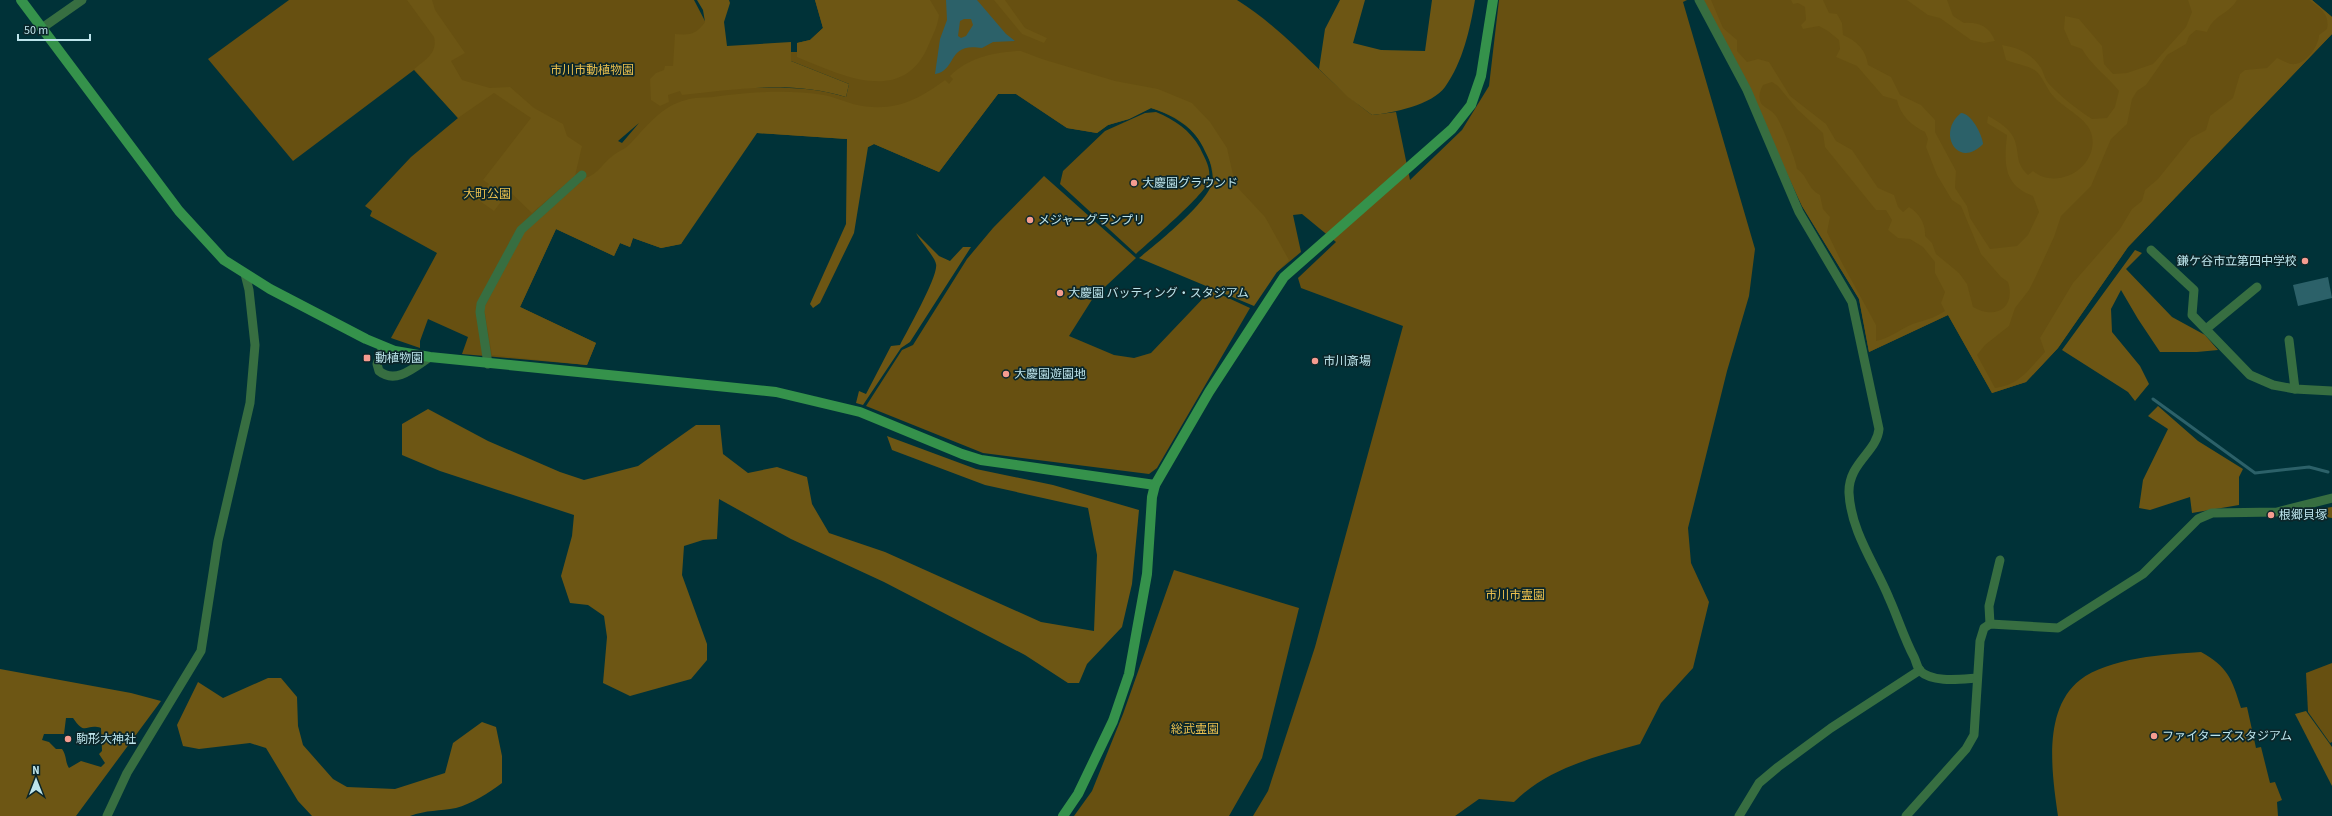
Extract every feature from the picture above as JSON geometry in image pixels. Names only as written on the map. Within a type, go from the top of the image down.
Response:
[{"type":"street","points":[[21,0],[191,225],[224,260],[245,274],[344,328],[383,346],[411,355],[430,358],[776,392],[860,412],[980,460],[1155,485]]},
{"type":"street","points":[[42,28],[82,0]]},
{"type":"street","points":[[1063,816],[1078,794],[1122,698],[1145,586],[1152,497],[1155,485],[1209,392],[1284,277],[1452,129],[1471,105],[1481,76],[1493,0]]},
{"type":"street","points":[[1699,0],[1746,90],[1799,212],[1852,302],[1879,429],[1878,438],[1855,469],[1850,481],[1849,493],[1854,520],[1920,670],[1931,676],[1949,679],[1976,678]]},
{"type":"street","points":[[488,364],[480,312],[481,304],[521,230],[582,175]]},
{"type":"street","points":[[2151,250],[2194,290],[2192,315],[2250,375],[2273,385],[2295,389],[2332,391]]},
{"type":"street","points":[[107,816],[127,773],[201,651],[218,541],[250,403],[255,345],[250,290],[245,274]]},
{"type":"street","points":[[2206,329],[2257,287]]},
{"type":"street","points":[[2289,340],[2295,389]]},
{"type":"street","points":[[383,346],[377,367],[379,371],[389,377],[400,375],[430,358]]},
{"type":"street","points":[[1906,816],[1966,749],[1974,734],[1976,678],[1980,641],[1984,628],[1990,624],[2058,628],[2143,574],[2198,519],[2212,513],[2277,512],[2332,498]]},
{"type":"street","points":[[1990,624],[1989,606],[2000,560]]},
{"type":"street","points":[[1739,816],[1759,783],[1778,767],[1830,728],[1920,670]]},
{"type":"green space","name":"市川市霊園","points":[[289,0],[694,0],[740,88],[807,89],[833,93],[846,97],[849,84],[791,61],[791,52],[797,52],[797,43],[810,40],[823,28],[815,0],[1237,0],[1272,26],[1338,87],[1372,115],[1396,112],[1410,180],[1462,130],[1489,86],[1499,0],[1687,0],[1683,2],[1755,249],[1749,296],[1727,371],[1688,528],[1691,563],[1709,602],[1693,668],[1661,703],[1640,744],[1589,759],[1557,772],[1527,790],[1514,802],[1479,799],[1455,816],[1253,816],[1268,791],[1315,647],[1403,326],[1301,288],[1298,278],[1336,242],[1302,214],[1293,215],[1301,252],[1277,272],[1213,180],[1211,166],[1202,143],[1185,126],[1164,113],[1151,108],[1129,119],[1108,125],[1097,133],[1067,128],[1016,94],[998,94],[939,172],[874,144],[868,147],[847,139],[757,133],[695,142],[685,236],[681,244],[661,248],[633,238],[630,247],[620,243],[614,256],[556,229],[520,307],[596,343],[587,365],[462,354],[468,337],[428,319],[420,341],[420,348],[391,338],[437,253],[370,216],[372,211],[365,206],[411,157],[458,118],[414,70],[293,161],[208,59]],"holes":[[[639,123],[622,143],[618,141]]]},
{"type":"green space","name":"大町公園","points":[[407,0],[432,0],[435,10],[465,53],[451,61],[462,80],[490,88],[510,87],[534,108],[563,124],[567,136],[582,146],[575,176],[532,213],[509,191],[494,211],[477,199],[489,184],[483,180],[531,118],[494,93],[458,118],[414,69],[430,56],[435,43],[434,37]]},
{"type":"green space","points":[[697,0],[729,0],[730,3],[724,22],[727,46],[791,42],[791,61],[849,84],[846,97],[826,92],[785,87],[764,87],[682,95],[680,91],[668,95],[669,102],[660,106],[651,100],[650,79],[656,73],[664,70],[665,66],[673,66],[675,34],[695,32],[705,22],[703,10]]},
{"type":"green space","points":[[815,0],[930,0],[939,15],[929,44],[918,63],[904,75],[888,81],[870,81],[833,71],[797,57],[797,43],[810,40],[823,28]]},
{"type":"green space","points":[[994,0],[1005,0],[1025,28],[1047,38],[1044,43],[1022,34]]},
{"type":"green space","points":[[1340,0],[1365,0],[1353,43],[1381,50],[1425,51],[1432,0],[1475,0],[1465,45],[1457,67],[1445,87],[1431,99],[1412,107],[1372,115],[1348,97],[1319,69],[1325,29]]},
{"type":"green space","points":[[1703,0],[2312,0],[2332,17],[2332,34],[2128,247],[2058,348],[2026,382],[1992,393],[1948,315],[1869,352],[1859,299],[1802,206],[1748,89]]},
{"type":"green space","points":[[1703,0],[1711,0],[1723,28],[1737,40],[1737,51],[1747,62],[1758,59],[1769,62],[1790,96],[1826,124],[1836,141],[1852,150],[1878,188],[1894,195],[1898,207],[1903,212],[1909,207],[1916,212],[1923,223],[1925,236],[1932,243],[1936,254],[1959,273],[1967,284],[1973,307],[1981,311],[1996,312],[2006,305],[2009,299],[2010,291],[2008,282],[2001,277],[1981,254],[1961,206],[1952,200],[1937,175],[1926,147],[1928,139],[1925,132],[1916,127],[1907,119],[1897,100],[1883,96],[1857,66],[1836,57],[1840,49],[1839,40],[1819,26],[1803,29],[1801,25],[1806,20],[1805,7],[1798,3],[1793,4],[1791,0],[1823,0],[1829,13],[1837,14],[1842,23],[1843,35],[1857,43],[1863,50],[1868,65],[1891,77],[1900,95],[1921,105],[1935,120],[1935,132],[1956,171],[1955,188],[1967,206],[1970,218],[1990,249],[2017,246],[2028,235],[2039,212],[2033,196],[2016,186],[2011,179],[2006,164],[2007,135],[1987,123],[1988,116],[2000,123],[2011,133],[2015,141],[2019,163],[2028,175],[2033,171],[2043,177],[2053,178],[2064,177],[2074,173],[2089,158],[2092,148],[2092,136],[2090,130],[2082,119],[2054,97],[2037,72],[2006,60],[2002,45],[2024,52],[2033,58],[2041,68],[2046,81],[2064,98],[2086,115],[2092,119],[2107,118],[2115,107],[2119,91],[2090,60],[2082,49],[2071,45],[2064,29],[2065,16],[2079,19],[2102,46],[2104,64],[2113,74],[2127,73],[2153,64],[2186,27],[2192,12],[2188,0],[2237,0],[2229,9],[2214,21],[2207,32],[2196,30],[2189,36],[2186,44],[2167,55],[2146,85],[2137,91],[2132,99],[2127,124],[2111,139],[2091,186],[2061,216],[2054,237],[2036,276],[2029,290],[2015,308],[2009,326],[1985,345],[1977,355],[1995,388],[2011,384],[2018,380],[2045,352],[2040,338],[2073,283],[2120,229],[2132,209],[2142,201],[2145,190],[2158,179],[2191,138],[2206,130],[2210,116],[2233,98],[2240,74],[2245,70],[2267,68],[2277,58],[2288,63],[2299,63],[2312,53],[2317,44],[2319,35],[2327,29],[2328,24],[2326,15],[2309,0],[2312,0],[2332,17],[2332,34],[2128,247],[2058,348],[2026,382],[1992,393],[1948,315],[1869,352],[1859,299],[1802,206],[1748,89]],"holes":[[[1772,82],[1778,86],[1797,109],[1823,133],[1825,147],[1876,210],[1886,210],[1892,220],[1888,230],[1898,238],[1910,239],[1923,247],[1935,262],[1935,273],[1945,292],[1941,303],[1945,311],[1939,315],[1908,326],[1876,341],[1876,325],[1827,232],[1830,217],[1823,209],[1820,195],[1812,189],[1804,175],[1797,169],[1788,141],[1781,124],[1774,113],[1761,103],[1760,94],[1763,85]]]},
{"type":"green space","points":[[1907,0],[1947,0],[1953,16],[1964,23],[1979,24],[1987,28],[1995,41],[1984,43],[1971,40],[1940,18],[1928,15]]},
{"type":"green space","points":[[1021,51],[1042,59],[1115,81],[1158,89],[1192,103],[1210,122],[1227,148],[1234,179],[1238,188],[1265,217],[1289,260],[1277,272],[1254,306],[1139,258],[1194,210],[1210,188],[1213,179],[1213,170],[1199,139],[1182,122],[1151,108],[1129,119],[1108,125],[1097,133],[1067,128],[1016,94],[998,94],[939,172],[874,144],[868,147],[854,233],[820,303],[813,308],[810,304],[846,224],[847,139],[757,133],[681,244],[661,248],[633,238],[630,247],[620,243],[614,256],[556,229],[520,307],[596,343],[587,365],[492,355],[484,308],[524,232],[585,178],[595,173],[612,156],[628,146],[648,124],[669,107],[692,98],[782,92],[824,95],[853,104],[867,106],[891,106],[913,100],[945,80],[949,84],[953,79],[950,76],[964,65],[972,61],[989,55]]},
{"type":"green space","name":"大慶園グラウンド","points":[[1156,112],[1176,122],[1192,136],[1207,163],[1209,180],[1199,195],[1136,254],[1060,184],[1063,171],[1105,131],[1145,113]]},
{"type":"green space","points":[[1044,176],[1136,258],[1093,298],[1069,336],[1114,355],[1134,358],[1151,353],[1211,290],[1250,308],[1157,468],[1149,474],[983,453],[866,406],[902,350],[913,345],[967,259],[993,228]]},
{"type":"green space","points":[[916,233],[939,256],[950,261],[963,247],[971,247],[910,342],[901,348],[863,405],[856,403],[859,391],[866,394],[891,346],[900,345],[933,279],[936,270],[935,261]]},
{"type":"green space","points":[[2135,250],[2142,253],[2126,269],[2172,317],[2205,335],[2218,350],[2197,352],[2160,352],[2121,290],[2111,309],[2112,332],[2140,366],[2149,384],[2135,401],[2128,392],[2062,350]]},
{"type":"green space","points":[[2158,406],[2198,441],[2243,469],[2239,477],[2239,505],[2192,513],[2190,497],[2150,510],[2139,508],[2143,480],[2168,429],[2148,416]]},
{"type":"green space","points":[[428,409],[488,441],[560,472],[584,480],[638,466],[696,425],[720,425],[723,454],[748,473],[777,467],[807,477],[812,504],[829,533],[885,552],[1041,622],[1094,631],[1097,555],[1088,508],[985,485],[892,450],[887,436],[976,469],[1053,485],[1139,510],[1132,584],[1122,627],[1087,664],[1079,683],[1068,683],[1025,655],[884,582],[791,539],[719,499],[717,539],[703,540],[684,546],[682,575],[707,644],[707,660],[691,679],[630,696],[603,683],[607,637],[604,616],[588,605],[570,603],[561,576],[572,536],[574,515],[440,471],[402,455],[402,424]]},
{"type":"green space","points":[[2332,507],[2332,518],[2296,513]]},
{"type":"green space","name":"総武霊園","points":[[1174,570],[1299,608],[1262,758],[1229,816],[1074,816],[1092,791],[1123,714]]},
{"type":"green space","name":"ファイターズスタジアム","points":[[2201,652],[2223,669],[2232,681],[2241,708],[2247,707],[2256,748],[2261,747],[2270,783],[2275,782],[2282,800],[2277,802],[2278,816],[2058,816],[2052,762],[2052,744],[2060,708],[2068,693],[2080,680],[2092,673],[2121,662],[2138,658]]},
{"type":"green space","points":[[2332,663],[2332,742],[2330,743],[2308,712],[2306,673]]},
{"type":"green space","points":[[0,669],[131,693],[161,701],[76,816],[0,816]],"holes":[[[66,718],[73,718],[77,724],[83,728],[101,728],[102,751],[99,754],[105,763],[101,767],[81,761],[69,768],[62,749],[56,749],[49,742],[42,740],[44,734],[64,734]]]},
{"type":"green space","points":[[268,678],[281,678],[297,697],[298,726],[303,745],[333,779],[347,787],[395,789],[445,773],[453,743],[482,722],[496,727],[502,756],[502,783],[480,798],[468,804],[456,808],[410,816],[312,816],[298,801],[266,748],[250,743],[199,749],[183,746],[177,725],[198,682],[223,698]]},
{"type":"green space","points":[[2306,711],[2332,747],[2332,786],[2295,714]]},
{"type":"water","points":[[946,0],[977,0],[1006,34],[1015,41],[993,42],[982,48],[971,47],[963,49],[957,53],[947,67],[935,74],[940,39],[947,20]],"holes":[[[964,19],[971,19],[973,25],[966,36],[961,38],[958,36],[960,21]]]},
{"type":"water","points":[[1961,113],[1969,116],[1972,120],[1981,135],[1983,144],[1974,151],[1966,153],[1958,151],[1953,146],[1950,138],[1950,130],[1954,121]]},
{"type":"water","points":[[2328,277],[2332,298],[2298,306],[2293,285]]},
{"type":"waterway","points":[[2153,399],[2255,473],[2309,467],[2328,472]]},
{"type":"place","name":"大慶園グラウンド","points":[[1134,183]]},
{"type":"place","name":"メジャーグランプリ","points":[[1030,220]]},
{"type":"place","name":"鎌ケ谷市立第四中学校","points":[[2305,261]]},
{"type":"place","name":"大慶園 バッティング・スタジアム","points":[[1060,293]]},
{"type":"place","name":"動植物園","points":[[367,358]]},
{"type":"place","name":"市川斎場","points":[[1315,361]]},
{"type":"place","name":"大慶園遊園地","points":[[1006,374]]},
{"type":"place","name":"根郷貝塚","points":[[2271,515]]},
{"type":"place","name":"ファイターズスタジアム","points":[[2154,736]]},
{"type":"place","name":"駒形大神社","points":[[68,739]]},
{"type":"park label","name":"市川市動植物園","points":[[592,70]]}]
